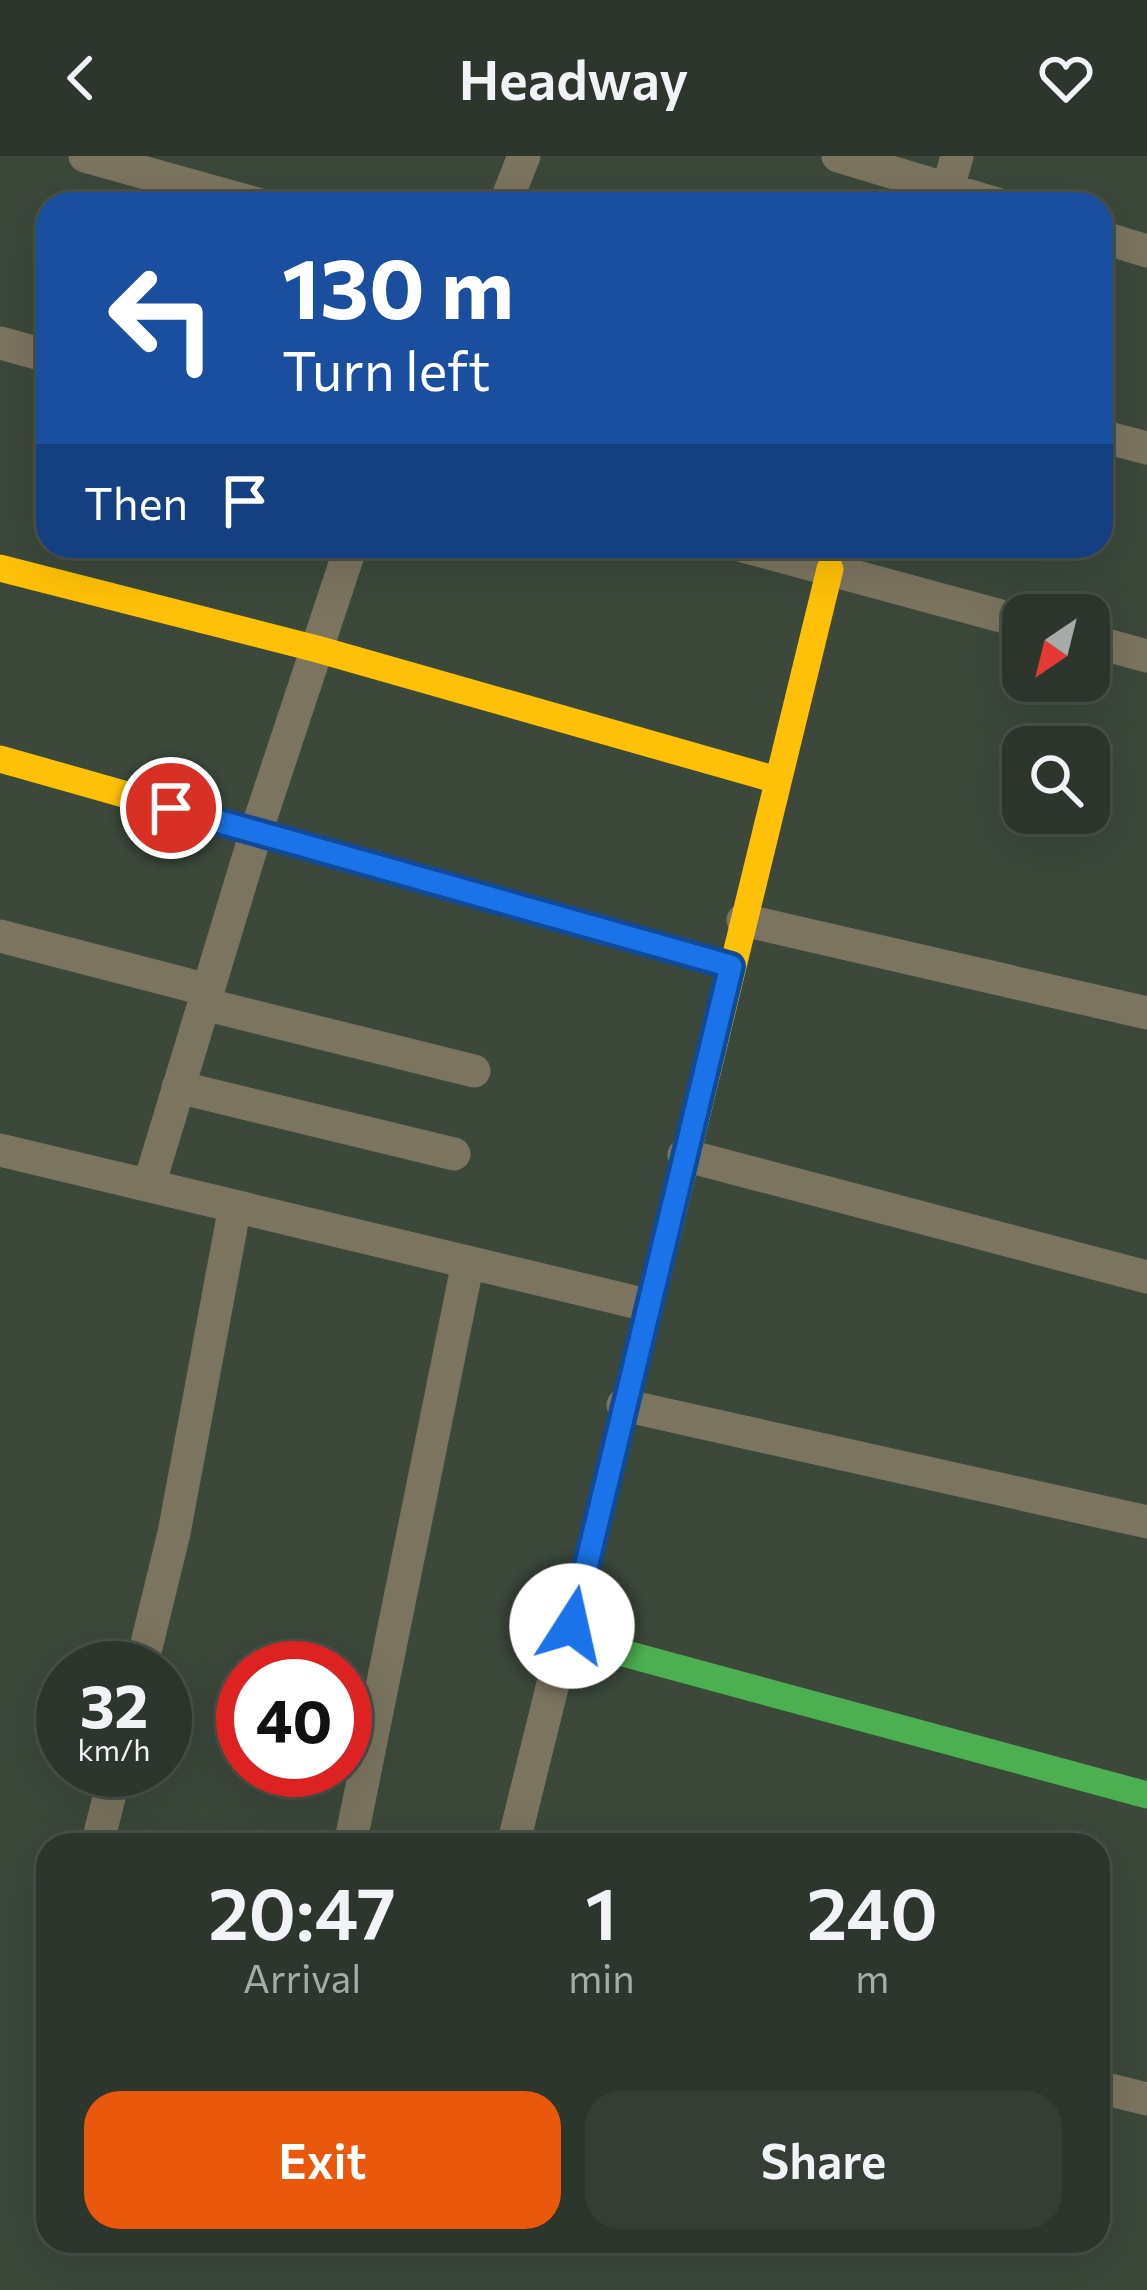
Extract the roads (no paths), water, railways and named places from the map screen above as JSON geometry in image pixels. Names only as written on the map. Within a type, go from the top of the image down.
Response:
[{"type":"street","points":[[85,156],[213,192]]},
{"type":"street","points":[[510,192],[524,156]]},
{"type":"street","points":[[838,156],[963,192]]},
{"type":"street","points":[[1113,241],[1147,251]]},
{"type":"street","points":[[0,343],[36,353]]},
{"type":"street","points":[[1113,439],[1147,448]]},
{"type":"street","points":[[148,1185],[256,832],[347,558]]},
{"type":"street","points":[[515,1833],[777,780],[817,560],[1002,616]]},
{"type":"street","points":[[0,568],[316,649],[777,780]]},
{"type":"street","points":[[1110,646],[1147,656]]},
{"type":"street","points":[[0,759],[731,966]]},
{"type":"street","points":[[742,920],[1147,1013]]},
{"type":"street","points":[[0,936],[474,1071]]},
{"type":"street","points":[[178,1087],[454,1154]]},
{"type":"street","points":[[0,1150],[647,1305]]},
{"type":"street","points":[[684,1156],[1147,1277]]},
{"type":"street","points":[[148,1641],[175,1533],[235,1206]]},
{"type":"street","points":[[352,1833],[468,1262]]},
{"type":"street","points":[[623,1405],[1147,1522]]},
{"type":"street","points":[[570,1615],[576,1636],[586,1642],[1147,1795]]},
{"type":"street","points":[[101,1833],[110,1797]]},
{"type":"street","points":[[1110,2090],[1147,2099]]}]
